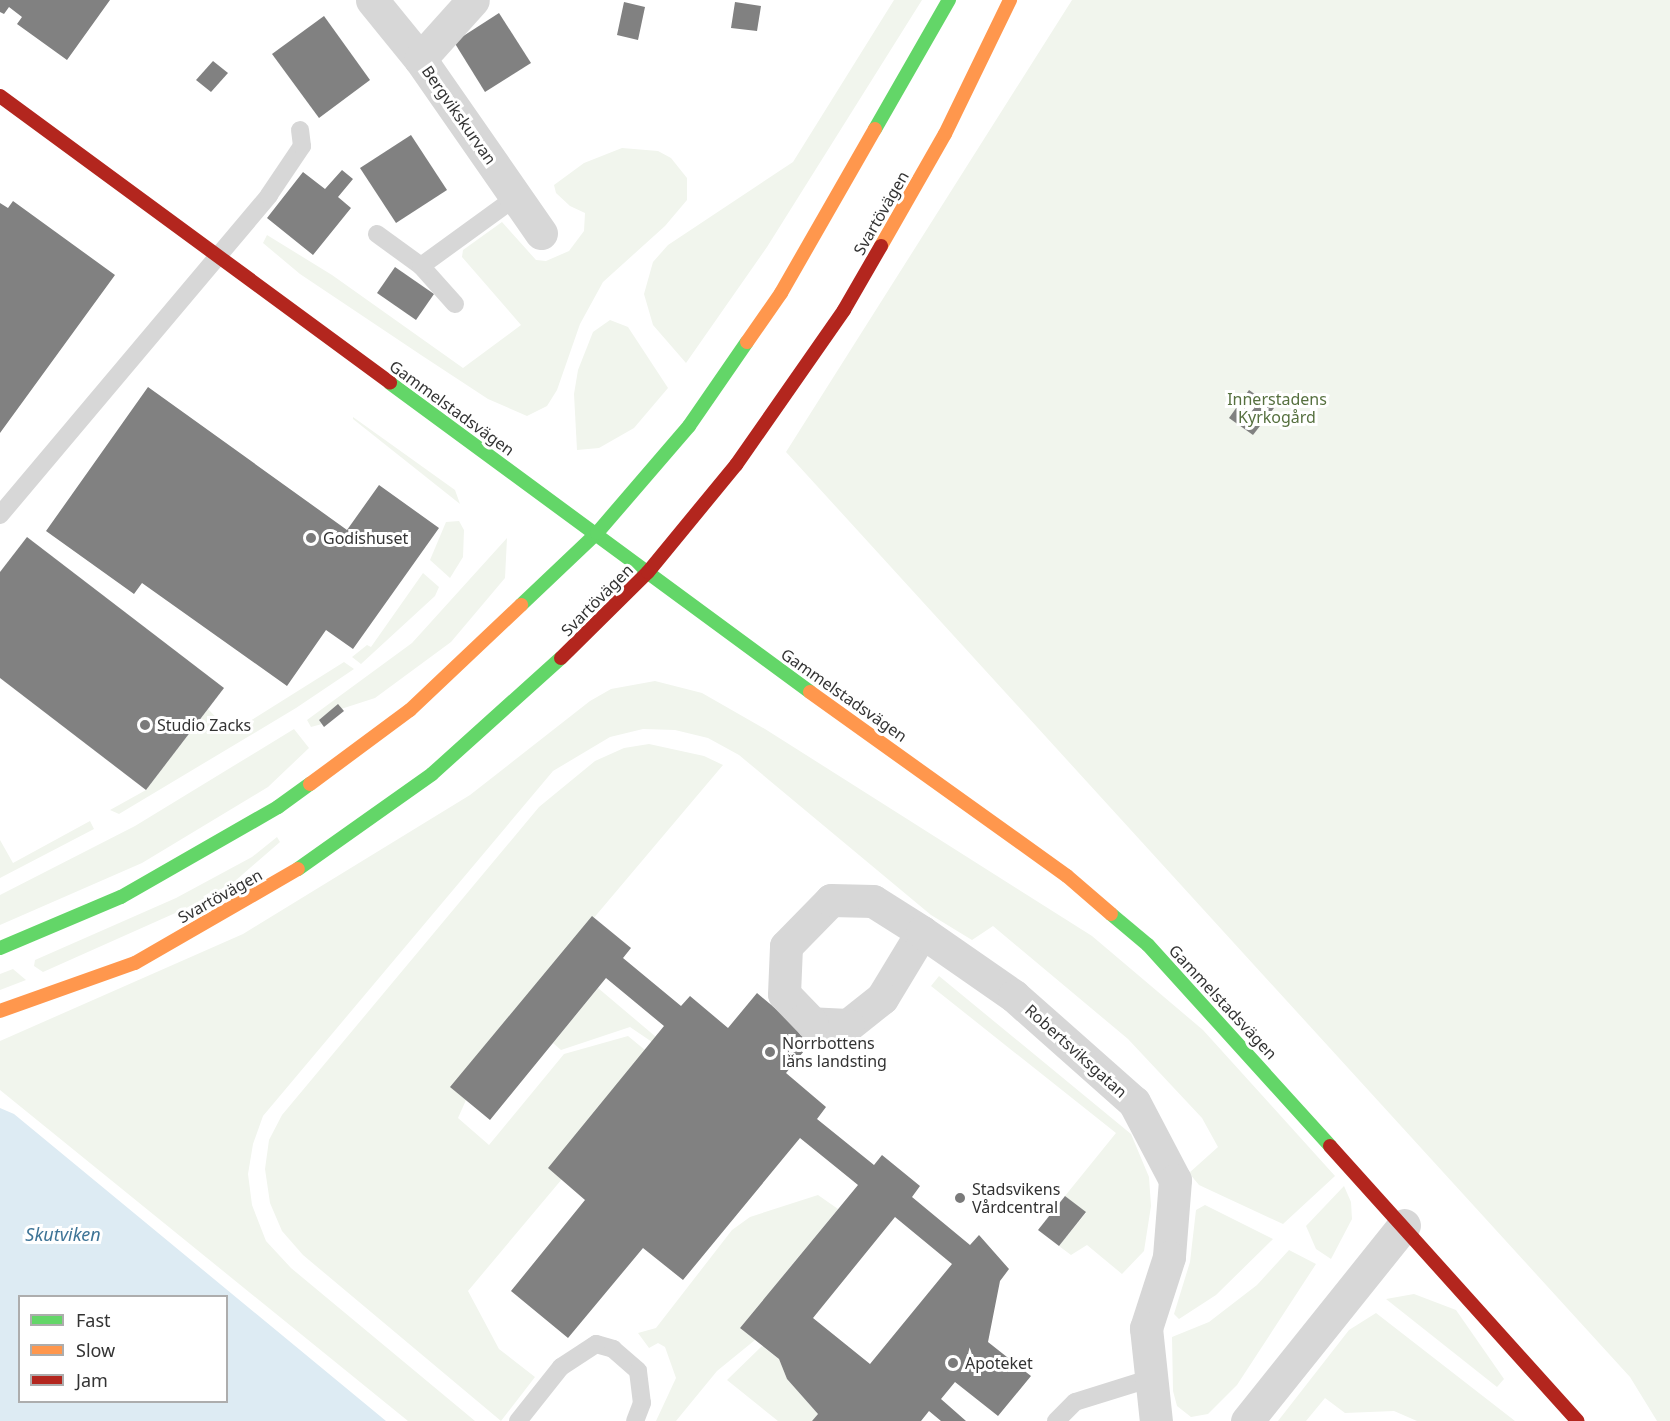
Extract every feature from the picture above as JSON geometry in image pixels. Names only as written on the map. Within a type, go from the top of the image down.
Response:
[{"type":"main road","points":[[0,948],[121,897],[278,807],[410,710],[597,533],[689,426],[781,293],[949,0]]},
{"type":"main road","name":"Svartövägen","points":[[0,1011],[135,963],[288,876],[432,774],[587,635],[648,572],[736,465],[844,310],[945,134],[1010,0]]},
{"type":"main road","name":"Gammelstadsvägen","points":[[0,96],[648,572],[990,818],[1139,937],[1404,1225],[1578,1421]]},
{"type":"street","name":"Bergvikskurvan","points":[[372,0],[420,59],[541,233]]},
{"type":"street","points":[[420,59],[473,0]]},
{"type":"street","name":"Robertsviksgatan","points":[[922,932],[1014,996],[1134,1102],[1175,1180],[1169,1257],[1146,1328],[1156,1421]]},
{"type":"street","points":[[1247,1421],[1404,1225]]},
{"type":"lane","points":[[0,515],[219,255],[291,164],[302,146],[300,130]]},
{"type":"lane","points":[[421,266],[516,197]]},
{"type":"lane","points":[[377,234],[421,266],[455,304]]},
{"type":"lane","points":[[518,1421],[561,1367],[596,1344],[613,1349],[638,1371],[642,1403],[635,1421]]},
{"type":"lane","points":[[1056,1421],[1075,1402],[1152,1378]]},
{"type":"green space","points":[[894,0],[922,0],[767,247],[686,363],[653,325],[644,294],[653,262],[668,245],[793,162]]},
{"type":"green space","name":"Innerstadens Kyrkogård","points":[[1072,0],[1670,0],[1670,1421],[1657,1421],[1630,1377],[786,452]]},
{"type":"green space","points":[[622,148],[658,151],[671,158],[687,178],[687,200],[665,226],[603,282],[580,324],[557,390],[547,406],[527,416],[488,399],[300,274],[263,243],[267,235],[332,275],[463,368],[521,325],[462,257],[463,250],[502,222],[536,260],[546,261],[569,251],[584,231],[585,213],[570,206],[556,193],[554,185],[584,163]]},
{"type":"green space","points":[[610,320],[628,327],[668,388],[634,428],[599,448],[577,450],[574,394],[578,370],[593,332]]},
{"type":"green space","points":[[353,417],[455,490],[460,504],[353,419]]},
{"type":"green space","points":[[459,521],[464,530],[463,557],[450,578],[430,560],[446,522]]},
{"type":"green space","points":[[507,538],[505,578],[451,642],[375,698],[341,709],[338,705],[319,720],[322,724],[311,727],[307,720],[412,643]]},
{"type":"green space","points":[[423,573],[439,587],[435,596],[361,664],[352,657],[367,645],[371,647]]},
{"type":"green space","points":[[344,662],[354,669],[296,708],[119,814],[110,810],[146,790],[208,709],[231,733]]},
{"type":"green space","points":[[655,681],[702,693],[765,729],[1092,936],[1203,1030],[1335,1176],[1283,1224],[1199,1185],[1189,1173],[1218,1147],[1202,1118],[1128,1039],[993,926],[972,940],[931,915],[739,755],[708,738],[675,730],[643,729],[610,737],[553,771],[263,1116],[253,1144],[248,1174],[252,1205],[266,1241],[291,1268],[475,1421],[408,1421],[0,1090],[0,1041],[243,934],[470,795],[590,701],[611,689]]},
{"type":"green space","points":[[294,729],[309,748],[268,787],[142,863],[0,925],[0,895],[135,826]]},
{"type":"green space","points":[[649,744],[704,756],[723,765],[451,1087],[466,1100],[458,1118],[489,1145],[564,1054],[628,1036],[645,1050],[562,1179],[468,1291],[499,1349],[535,1377],[501,1421],[303,1255],[282,1231],[270,1203],[265,1169],[269,1140],[282,1115],[539,807],[595,761],[624,748]]},
{"type":"green space","points":[[90,821],[94,829],[0,878],[0,840],[13,863]]},
{"type":"green space","points":[[277,837],[280,842],[235,881],[200,902],[43,972],[34,966],[35,960],[176,898],[252,857]]},
{"type":"green space","points":[[13,969],[26,980],[0,990],[0,974]]},
{"type":"green space","points":[[939,976],[1131,1134],[1149,1177],[1151,1206],[1144,1251],[1122,1274],[1087,1245],[1071,1255],[1059,1246],[1086,1213],[1065,1196],[1116,1133],[931,986]]},
{"type":"green space","points":[[598,988],[656,1037],[652,1042],[630,1027],[561,1050],[553,1043]]},
{"type":"green space","points":[[1344,1186],[1351,1202],[1352,1219],[1331,1259],[1316,1249],[1306,1226]]},
{"type":"green space","points":[[818,1195],[838,1209],[740,1328],[755,1340],[717,1371],[676,1421],[656,1421],[676,1378],[665,1347],[658,1343],[649,1348],[638,1333],[656,1328],[732,1230],[750,1217]]},
{"type":"green space","points":[[1205,1205],[1273,1239],[1216,1295],[1179,1319],[1174,1314],[1190,1262],[1196,1210]]},
{"type":"green space","points":[[1289,1250],[1316,1264],[1237,1385],[1208,1414],[1191,1417],[1177,1406],[1173,1391],[1172,1337],[1209,1322],[1257,1285]]},
{"type":"green space","points":[[1414,1294],[1456,1310],[1504,1379],[1497,1387],[1386,1299]]},
{"type":"green space","points":[[1376,1313],[1515,1421],[1417,1421],[1394,1411],[1345,1413],[1325,1398],[1306,1421],[1278,1421],[1349,1330]]},
{"type":"green space","points":[[762,1346],[779,1359],[787,1379],[818,1414],[812,1421],[778,1421],[727,1380]]},
{"type":"water","name":"Skutviken","points":[[0,1108],[14,1114],[386,1421],[0,1421]]},
{"type":"building","points":[[0,0],[110,0],[67,60],[17,24],[22,17],[9,7],[4,14],[0,12]]},
{"type":"building","points":[[624,2],[645,7],[638,40],[617,35]]},
{"type":"building","points":[[735,2],[761,6],[757,31],[731,28]]},
{"type":"building","points":[[499,13],[531,63],[485,92],[454,42]]},
{"type":"building","points":[[324,16],[370,80],[319,118],[272,54]]},
{"type":"building","points":[[213,61],[228,73],[211,92],[196,80]]},
{"type":"building","points":[[411,135],[447,190],[396,223],[360,168]]},
{"type":"building","points":[[342,170],[353,179],[338,197],[351,208],[313,255],[267,218],[303,172],[325,189]]},
{"type":"building","points":[[13,201],[115,275],[0,433],[0,203],[8,208]]},
{"type":"building","points":[[395,267],[434,294],[416,320],[377,293]]},
{"type":"building","points":[[148,387],[347,530],[379,485],[439,528],[353,649],[326,630],[287,686],[142,583],[134,594],[46,531]]},
{"type":"building","points":[[1249,390],[1274,408],[1253,435],[1229,418]]},
{"type":"building","points":[[27,537],[224,688],[146,790],[0,678],[0,572]]},
{"type":"building","points":[[338,704],[344,711],[324,727],[319,720]]},
{"type":"building","points":[[592,916],[631,948],[623,958],[681,1006],[690,996],[728,1028],[757,993],[813,1040],[786,1073],[826,1107],[817,1119],[874,1165],[882,1155],[920,1186],[912,1197],[970,1245],[979,1235],[1009,1269],[1000,1281],[988,1342],[1031,1376],[998,1416],[955,1382],[941,1399],[966,1421],[941,1421],[929,1411],[921,1421],[812,1421],[818,1414],[787,1379],[779,1359],[740,1328],[858,1185],[800,1138],[683,1280],[643,1248],[568,1338],[511,1291],[585,1200],[548,1168],[664,1026],[606,978],[490,1120],[450,1087]],"holes":[[[895,1217],[952,1264],[870,1364],[813,1318]]]},
{"type":"building","points":[[1065,1196],[1086,1212],[1059,1246],[1038,1230]]},
{"type":"traffic: fast","points":[[875,129],[949,0]]},
{"type":"traffic: fast","points":[[521,605],[597,533],[689,426],[747,342]]},
{"type":"traffic: fast","points":[[390,383],[810,692]]},
{"type":"traffic: fast","points":[[298,869],[432,774],[561,658]]},
{"type":"traffic: fast","points":[[0,948],[121,897],[278,807],[310,784]]},
{"type":"traffic: fast","points":[[1111,914],[1148,945],[1330,1146]]},
{"type":"traffic: slow","points":[[881,246],[945,134],[1010,0]]},
{"type":"traffic: slow","points":[[747,342],[781,293],[875,129]]},
{"type":"traffic: slow","points":[[310,784],[410,710],[521,605]]},
{"type":"traffic: slow","points":[[810,692],[1067,876],[1111,914]]},
{"type":"traffic: slow","points":[[0,1011],[135,963],[298,869]]},
{"type":"traffic: jam","points":[[0,96],[390,383]]},
{"type":"traffic: jam","points":[[561,658],[648,572],[736,465],[844,310],[881,246]]},
{"type":"traffic: jam","points":[[1330,1146],[1578,1421]]},
{"type":"place","name":"Godishuset","points":[[311,538]]},
{"type":"place","name":"Studio Zacks","points":[[145,725]]},
{"type":"place","name":"Norrbottens läns landsting","points":[[770,1052]]},
{"type":"place","name":"Stadsvikens Vårdcentral","points":[[960,1198]]},
{"type":"place","name":"Apoteket","points":[[953,1363]]}]
